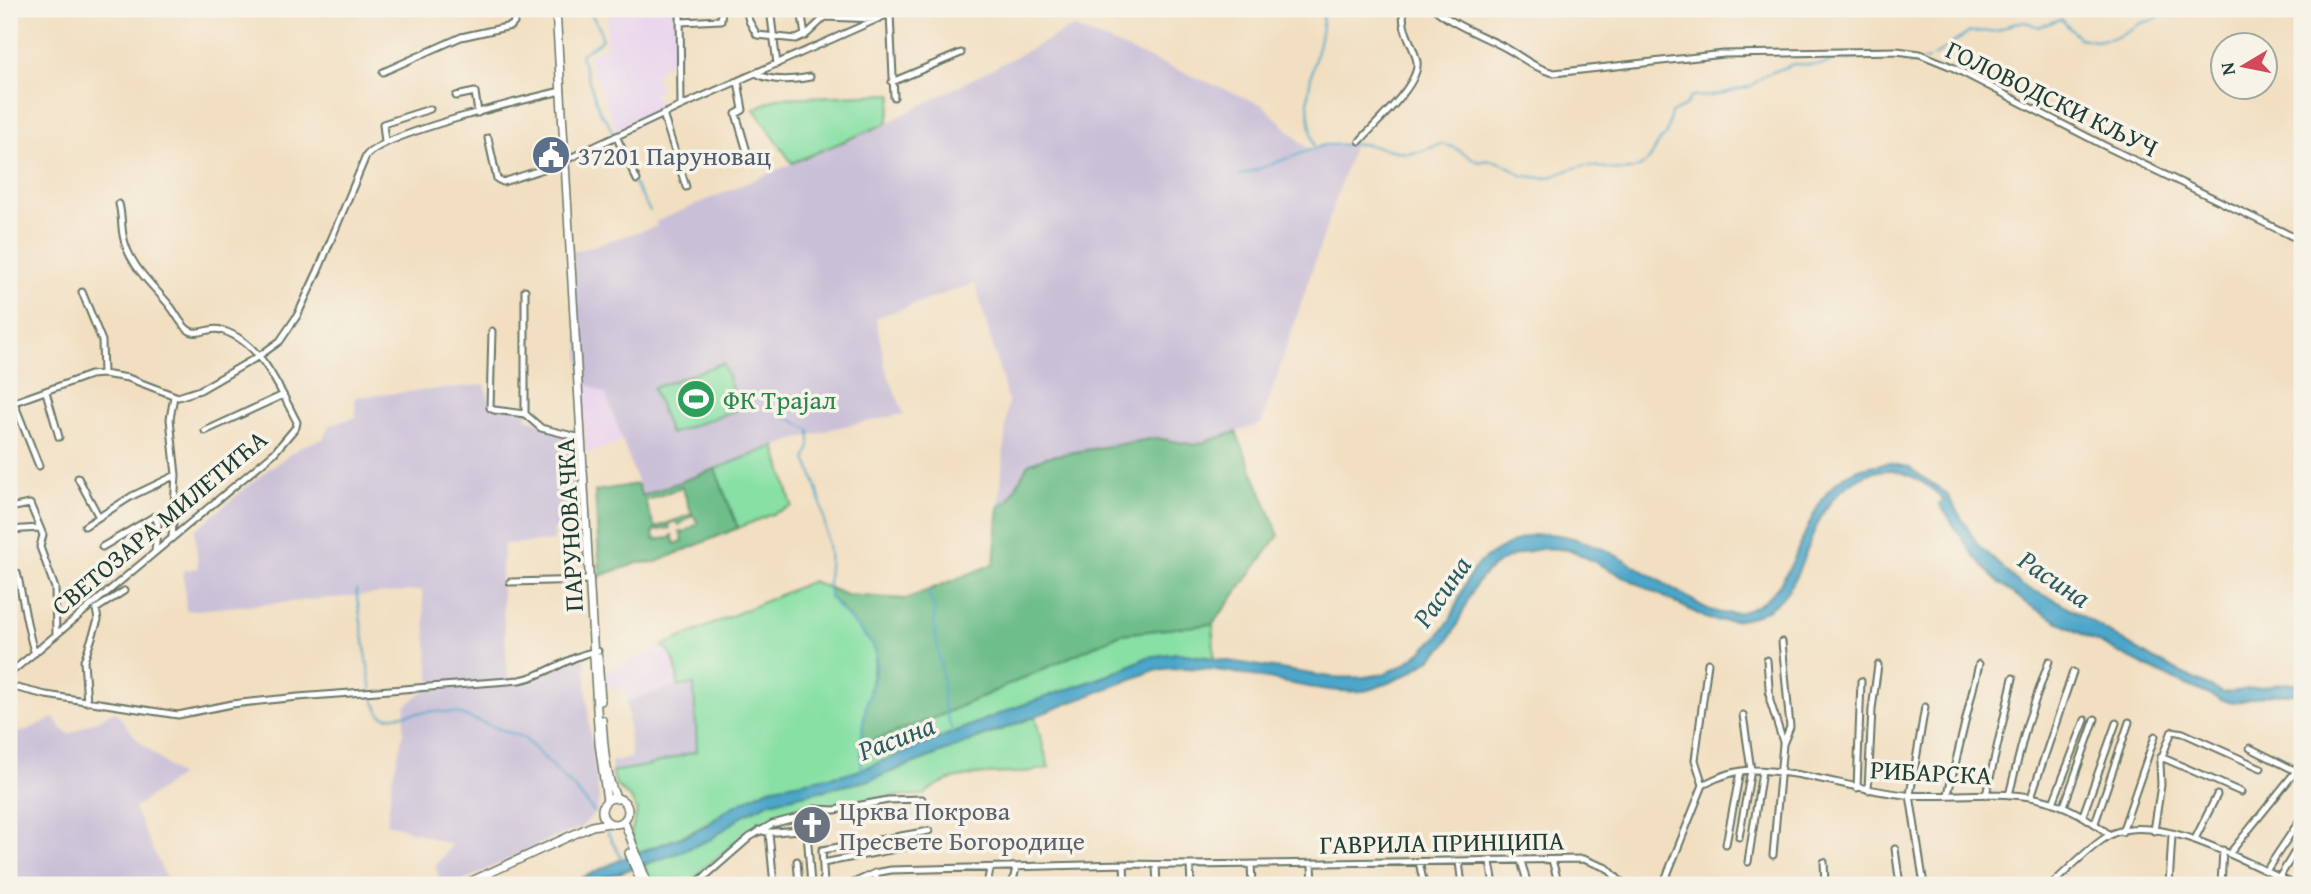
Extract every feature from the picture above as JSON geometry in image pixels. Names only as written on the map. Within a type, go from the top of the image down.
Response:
[{"type":"main road","name":"ПАРУНОВАЧКА","points":[[556,9],[596,651],[599,752],[607,801]]},
{"type":"main road","name":"ПАРУНОВАЧКА","points":[[572,260],[590,580],[604,747],[613,792],[617,799]]},
{"type":"main road","points":[[592,826],[602,814],[607,801],[617,799],[623,802],[627,809],[624,821],[625,836],[642,885]]},
{"type":"main road","points":[[602,814],[625,836],[648,885]]},
{"type":"main road","points":[[463,885],[592,826],[624,821]]},
{"type":"street","points":[[383,72],[461,37],[513,25],[512,9]]},
{"type":"street","points":[[681,9],[681,106]]},
{"type":"street","points":[[681,22],[721,20],[722,9]]},
{"type":"street","points":[[746,9],[754,32],[758,35],[790,40],[804,36],[825,17],[843,14],[878,19]]},
{"type":"street","points":[[769,9],[777,64]]},
{"type":"street","points":[[801,9],[804,36]]},
{"type":"street","points":[[488,138],[497,179],[502,182],[565,160],[878,19],[888,11],[900,9]]},
{"type":"street","points":[[1360,141],[1383,120],[1415,74],[1416,60],[1402,23],[1404,9]]},
{"type":"street","name":"ГОЛОВОДСКИ КЉУЧ","points":[[1435,9],[1450,21],[1554,74],[1724,54],[1897,51],[1920,54],[2302,241]]},
{"type":"street","points":[[888,11],[894,97]]},
{"type":"street","points":[[892,82],[961,53]]},
{"type":"street","points":[[756,73],[777,78],[810,77]]},
{"type":"street","points":[[738,81],[743,110],[736,114],[750,162]]},
{"type":"street","points":[[456,96],[474,91],[478,113]]},
{"type":"street","points":[[39,466],[12,404],[81,377],[103,374],[128,378],[174,396],[189,395],[200,390],[280,341],[297,316],[366,156],[372,149],[386,142],[478,113],[562,91]]},
{"type":"street","points":[[386,142],[383,124],[430,109]]},
{"type":"street","points":[[663,114],[686,187]]},
{"type":"street","points":[[617,135],[637,180]]},
{"type":"street","points":[[119,204],[123,216],[123,237],[139,272],[169,304],[187,329],[193,332],[220,329],[248,345],[259,356],[283,395],[205,431]]},
{"type":"street","points":[[525,290],[526,415]]},
{"type":"street","points":[[82,292],[102,341],[103,374]]},
{"type":"street","points":[[492,331],[490,408],[526,415],[541,428],[581,438]]},
{"type":"street","points":[[46,392],[59,437]]},
{"type":"street","name":"СВЕТОЗАРА МИЛЕТИЋА","points":[[9,674],[274,453],[291,435],[297,422],[283,395]]},
{"type":"street","points":[[172,537],[176,475],[170,419],[174,396]]},
{"type":"street","points":[[85,526],[132,496],[176,475]]},
{"type":"street","points":[[78,478],[99,517]]},
{"type":"street","points":[[9,508],[30,504],[44,538],[40,547],[55,588],[56,635]]},
{"type":"street","points":[[102,547],[154,516],[158,518],[155,551]]},
{"type":"street","points":[[9,530],[39,528]]},
{"type":"street","points":[[17,572],[29,623],[31,648],[35,653]]},
{"type":"street","points":[[510,582],[590,580]]},
{"type":"street","points":[[87,702],[84,661],[97,620],[96,609],[124,591]]},
{"type":"street","points":[[1782,642],[1790,727],[1783,742]]},
{"type":"street","points":[[9,686],[87,702],[178,715],[241,703],[536,677],[596,651]]},
{"type":"street","points":[[1767,660],[1770,701],[1783,742],[1773,855]]},
{"type":"street","points":[[2009,795],[2027,724],[2049,661]]},
{"type":"street","points":[[1663,885],[1703,785],[1695,760],[1707,663]]},
{"type":"street","points":[[1948,794],[1979,664]]},
{"type":"street","points":[[1868,790],[1872,709],[1878,665]]},
{"type":"street","points":[[2031,797],[2073,672]]},
{"type":"street","points":[[1986,795],[2013,678]]},
{"type":"street","points":[[1857,788],[1861,681]]},
{"type":"street","points":[[1924,885],[1910,795],[1925,707]]},
{"type":"street","points":[[1739,837],[1751,770],[1743,715]]},
{"type":"street","points":[[2064,806],[2095,719]]},
{"type":"street","points":[[2053,803],[2085,720]]},
{"type":"street","points":[[2095,823],[2129,722]]},
{"type":"street","points":[[2083,815],[2116,723]]},
{"type":"street","points":[[2154,831],[2161,785],[2161,757],[2171,733],[2175,730],[2261,768]]},
{"type":"street","points":[[2122,832],[2155,736]]},
{"type":"street","points":[[2230,853],[2296,771],[2250,748]]},
{"type":"street","points":[[2161,757],[2241,792]]},
{"type":"street","name":"РИБАРСКА","points":[[1703,785],[1718,776],[1751,770],[1782,772],[1868,790],[1910,795],[2031,797],[2064,806],[2083,815],[2110,835]]},
{"type":"street","points":[[1726,844],[1741,771]]},
{"type":"street","points":[[1748,862],[1762,771]]},
{"type":"street","points":[[2195,839],[2217,795]]},
{"type":"street","points":[[695,885],[759,830],[815,809],[835,810],[888,800],[922,799]]},
{"type":"street","points":[[2266,871],[2302,817]]},
{"type":"street","points":[[759,830],[769,833],[788,830],[807,832],[811,885]]},
{"type":"street","points":[[2051,885],[2110,835],[2140,830],[2195,839],[2295,885]]},
{"type":"street","points":[[824,885],[822,850],[929,831]]},
{"type":"street","points":[[769,833],[774,885]]},
{"type":"street","points":[[2169,885],[2172,835]]},
{"type":"street","points":[[2279,878],[2302,840]]},
{"type":"street","points":[[823,863],[931,842]]},
{"type":"street","points":[[1895,849],[1900,885]]},
{"type":"street","points":[[2221,885],[2223,850]]},
{"type":"street","name":"ГАВРИЛА ПРИНЦИПА","points":[[849,885],[875,873],[891,870],[1124,864],[1190,866],[1583,859],[1607,868],[1623,883]]},
{"type":"street","points":[[1552,860],[1559,885]]},
{"type":"street","points":[[797,861],[799,885]]},
{"type":"street","points":[[1521,861],[1528,885]]},
{"type":"street","points":[[1459,862],[1462,885]]},
{"type":"street","points":[[1490,862],[1494,885]]},
{"type":"street","points":[[1824,862],[1825,885]]},
{"type":"street","points":[[1419,863],[1424,885]]},
{"type":"street","points":[[1124,864],[1125,885]]},
{"type":"street","points":[[1251,864],[1252,885]]},
{"type":"street","points":[[1311,864],[1313,885]]},
{"type":"street","points":[[1156,866],[1157,885]]},
{"type":"street","points":[[1190,866],[1191,885]]},
{"type":"street","points":[[1012,885],[1016,868]]},
{"type":"street","points":[[987,885],[990,869]]},
{"type":"street","points":[[875,873],[878,885]]},
{"type":"street","points":[[1609,885],[1623,883]]},
{"type":"shaded area","points":[[609,9],[680,9],[681,59],[662,66],[655,76],[661,90],[654,93],[663,114],[618,135],[587,56],[605,47]]},
{"type":"shaded area","points":[[1073,27],[1263,105],[1309,150],[1324,145],[1354,144],[1261,424],[1195,445],[1156,438],[1028,464],[1009,500],[999,506],[1008,401],[975,283],[876,318],[886,370],[904,414],[835,428],[775,446],[642,496],[606,394],[581,381],[573,252],[657,226],[655,222],[887,123]]},
{"type":"shaded area","points":[[581,381],[606,394],[622,442],[586,453]]},
{"type":"shaded area","points":[[485,385],[491,406],[525,410],[528,419],[581,435],[587,526],[554,529],[554,541],[504,544],[501,579],[508,679],[533,674],[584,651],[589,724],[599,799],[597,810],[582,827],[548,840],[455,885],[442,885],[435,866],[452,845],[387,823],[392,781],[403,734],[405,706],[431,685],[422,590],[186,611],[183,570],[198,568],[195,530],[269,469],[302,446],[323,439],[330,425],[356,417],[355,397]]},
{"type":"shaded area","points":[[662,646],[668,648],[671,653],[678,686],[627,701],[624,689],[612,688],[600,679],[600,675]]},
{"type":"shaded area","points":[[694,684],[697,751],[646,766],[612,772],[611,762],[631,758],[627,701],[680,685]]},
{"type":"shaded area","points":[[115,711],[137,739],[179,776],[134,808],[169,885],[9,885],[9,720],[19,733],[54,718],[69,734]]},
{"type":"green space","points":[[893,94],[887,123],[792,163],[754,109],[777,98]]},
{"type":"green space","name":"ФК Трајал","points":[[723,363],[739,409],[670,434],[653,388]]},
{"type":"green space","points":[[1236,432],[1279,535],[1213,624],[1121,634],[939,716],[860,746],[876,666],[876,653],[871,643],[830,597],[829,588],[847,595],[906,599],[994,564],[999,506],[1009,500],[1028,464],[1046,457],[1156,438],[1195,445]]},
{"type":"green space","points":[[775,446],[792,506],[738,528],[715,469]]},
{"type":"green space","points":[[715,469],[738,528],[656,562],[638,563],[600,576],[595,491],[637,484],[642,496]],"holes":[[[682,487],[692,514],[655,528],[645,501]],[[693,515],[698,523],[684,533],[680,532],[683,541],[675,544],[672,535],[670,538],[654,540],[653,531],[670,528],[668,524],[676,521],[679,525]]]},
{"type":"green space","points":[[812,581],[829,588],[831,597],[871,643],[876,653],[860,746],[939,716],[1121,634],[1213,624],[1214,658],[1178,653],[1148,657],[1109,675],[1014,708],[855,772],[726,810],[695,830],[638,852],[631,833],[637,812],[632,800],[616,785],[612,772],[646,766],[697,751],[694,685],[678,686],[673,658],[662,646]]},
{"type":"green space","points":[[1035,717],[1049,768],[955,779],[943,782],[925,795],[897,796],[836,807],[804,809],[793,816],[761,823],[753,828],[703,869],[689,885],[652,885],[644,865],[711,839],[745,814],[770,802],[870,780]]},
{"type":"water","points":[[1887,463],[1908,467],[1946,493],[1978,545],[2022,586],[2056,600],[2155,660],[2223,693],[2302,683],[2302,694],[2273,694],[2233,703],[2221,700],[2157,672],[2066,626],[2027,604],[1996,580],[1974,556],[1939,503],[1944,500],[1933,490],[1904,473],[1879,471],[1858,479],[1840,492],[1826,508],[1816,526],[1796,576],[1785,594],[1769,609],[1750,618],[1729,621],[1708,619],[1573,551],[1532,550],[1505,560],[1482,577],[1470,595],[1450,638],[1436,654],[1408,674],[1377,687],[1362,691],[1338,691],[1209,669],[1155,670],[870,780],[770,802],[745,814],[711,839],[601,879],[593,885],[567,885],[624,858],[693,833],[726,810],[769,788],[855,772],[1014,708],[1109,675],[1148,657],[1178,653],[1331,677],[1367,677],[1388,672],[1418,654],[1443,629],[1468,579],[1480,563],[1513,542],[1533,535],[1555,534],[1577,539],[1622,559],[1707,608],[1720,613],[1735,613],[1758,605],[1776,590],[1789,570],[1821,501],[1836,483],[1856,470]]},
{"type":"waterway","points":[[588,9],[600,29],[602,40],[581,54],[582,60],[600,113],[607,120],[614,136]]},
{"type":"waterway","points":[[1314,146],[1308,102],[1323,9]]},
{"type":"waterway","points":[[1933,57],[1969,32],[1997,31],[2014,23],[2026,22],[2038,27],[2061,19],[2079,38],[2095,41],[2117,37],[2141,23],[2154,20],[2167,9]]},
{"type":"waterway","points":[[1239,176],[1324,145],[1364,144],[1405,153],[1419,152],[1441,144],[1453,147],[1479,162],[1497,162],[1523,176],[1539,178],[1586,166],[1632,170],[1649,160],[1658,143],[1666,135],[1671,113],[1685,106],[1691,97],[1712,96],[1751,86],[1765,75],[1794,64],[1822,65],[1835,59],[1849,60],[1866,54],[1897,57],[1910,64],[1928,59]]},
{"type":"waterway","points":[[617,144],[627,172],[650,211]]},
{"type":"waterway","name":"Расина","points":[[783,415],[810,430],[810,447],[806,459],[824,517],[829,553],[830,595],[840,610],[869,639],[876,654],[876,672],[862,727],[862,771]]},
{"type":"waterway","points":[[356,590],[373,698],[381,715],[387,717],[433,711],[456,713],[524,738],[595,813]]},
{"type":"waterway","points":[[927,591],[934,607],[934,625],[943,680],[943,704],[953,733]]},
{"type":"waterway","points":[[607,832],[622,859]]},
{"type":"place","name":"37201 Паруновац","points":[[551,155]]},
{"type":"place","name":"ФК Трајал","points":[[696,399]]},
{"type":"place","name":"Црква Покрова Пресвете Богородице","points":[[812,825]]}]
